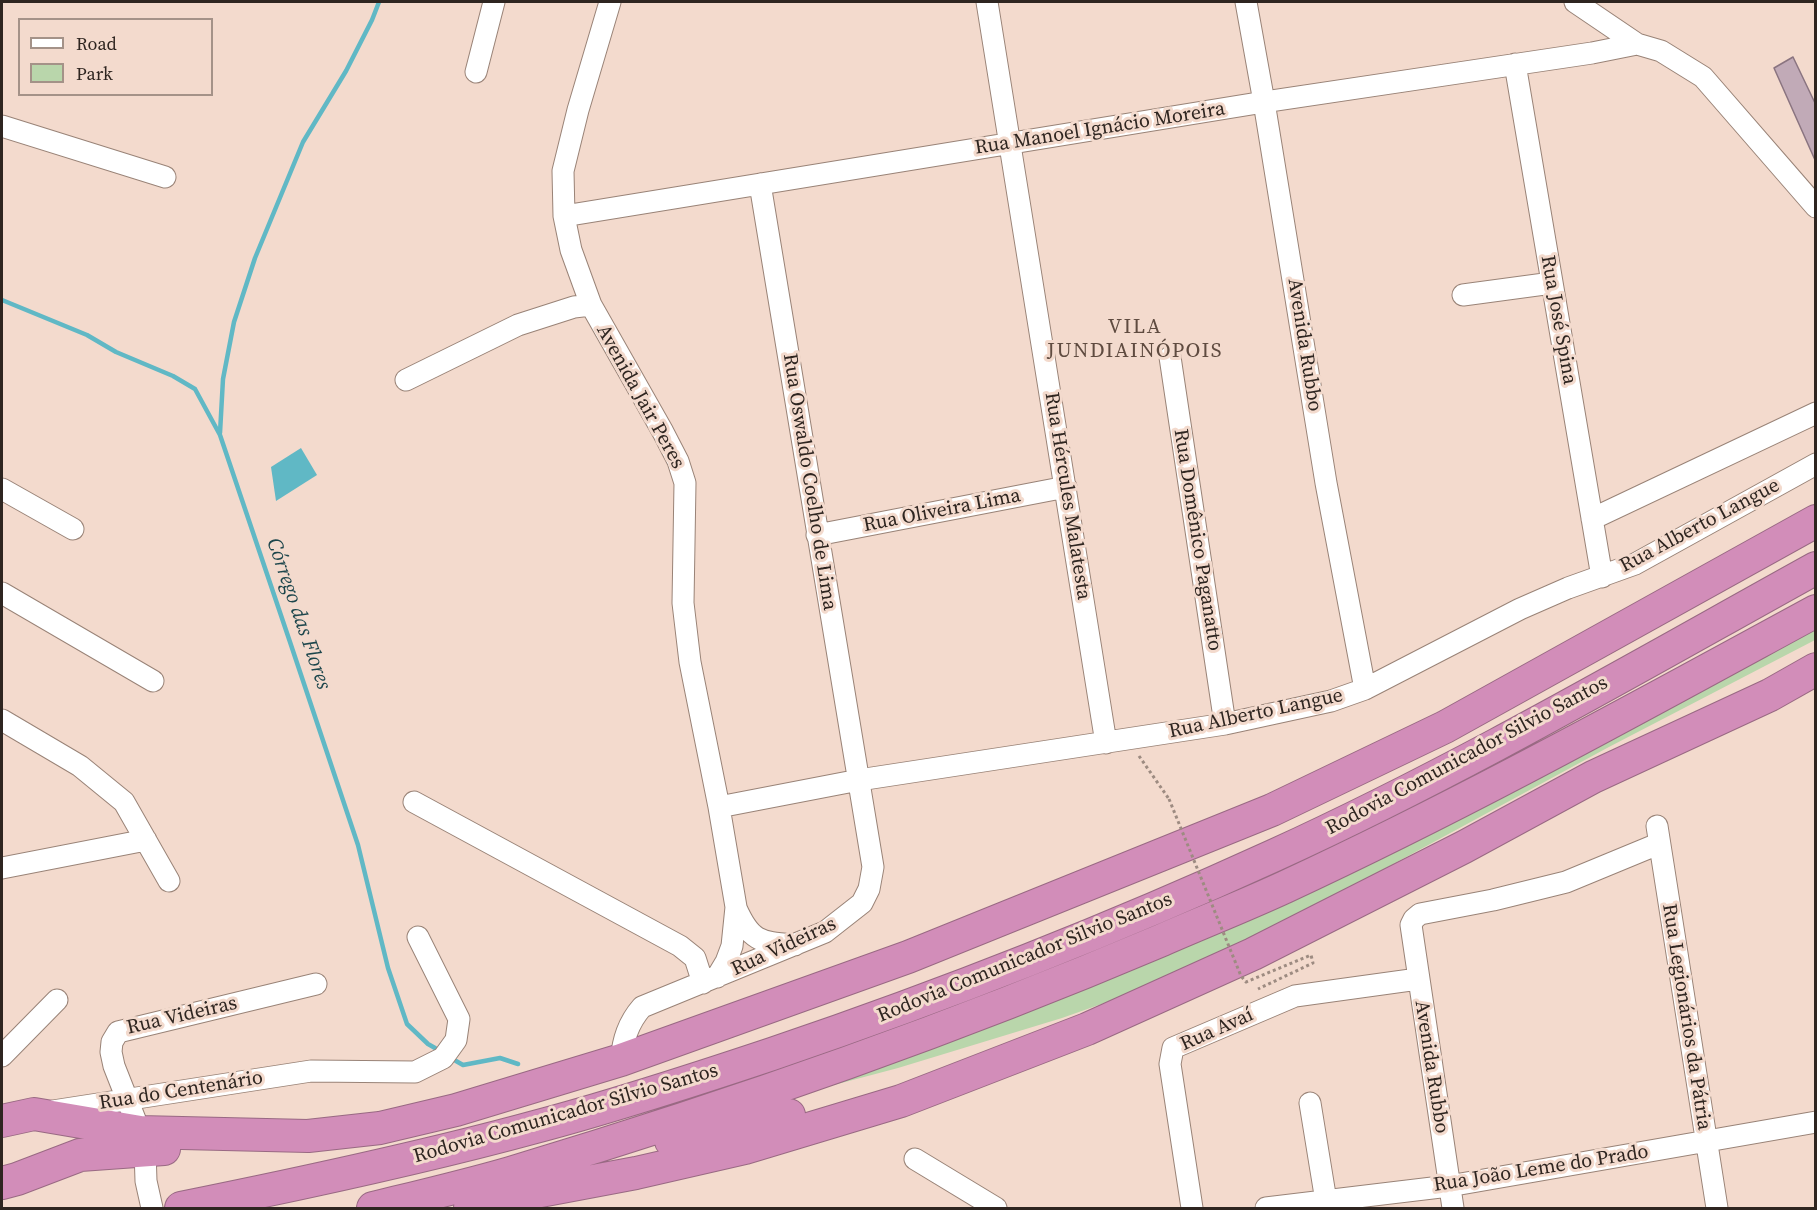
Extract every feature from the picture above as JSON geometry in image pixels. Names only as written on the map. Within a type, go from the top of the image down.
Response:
[{"type":"highway","points":[[2,1183],[80,1155],[133,1144],[308,1136],[380,1128],[497,1099],[692,1036],[908,957],[1272,810],[1445,727],[1815,521]]},
{"type":"highway","name":"Rodovia Comunicador Silvio Santos","points":[[181,1209],[348,1174],[537,1127],[697,1079],[865,1022],[1073,943],[1276,854],[1382,803],[1538,722],[1815,568]]},
{"type":"highway","name":"Rodovia Comunicador Silvio Santos","points":[[373,1209],[508,1173],[704,1112],[876,1053],[1070,979],[1282,888],[1388,837],[1815,611]]},
{"type":"highway","points":[[470,1209],[535,1192],[636,1173],[745,1148],[901,1101],[1087,1029],[1253,954],[1464,847],[1593,777],[1770,695],[1815,669]]},
{"type":"highway","points":[[508,1173],[623,1152],[863,1097],[996,1056],[1027,1042],[1087,1029]]},
{"type":"highway","points":[[34,1114],[133,1144]]},
{"type":"highway","name":"Rua do Centenário","points":[[2,1121],[34,1114]]},
{"type":"street","points":[[476,72],[494,2]]},
{"type":"street","name":"Avenida Jair Peres","points":[[610,2],[578,110],[563,171],[564,216],[571,250],[591,305],[663,432],[678,461],[685,483],[683,603],[687,639],[736,907],[745,928],[754,936],[772,942],[797,945]]},
{"type":"street","name":"Rua Hércules Malatesta","points":[[987,2],[1012,145],[1106,743]]},
{"type":"street","name":"Avenida Rubbo","points":[[1246,2],[1326,483],[1365,689]]},
{"type":"street","points":[[1572,2],[1637,44],[1661,51],[1703,76],[1815,207]]},
{"type":"street","points":[[1572,2],[1589,21],[1592,28],[1592,53]]},
{"type":"street","name":"Rua Manoel Ignácio Moreira","points":[[564,216],[1012,145],[1264,102],[1488,68],[1516,74],[1592,53],[1637,44]]},
{"type":"street","name":"Rua José Spina","points":[[1516,74],[1602,577]]},
{"type":"street","points":[[2,126],[165,177]]},
{"type":"street","name":"Rua Oswaldo Coelho de Lima","points":[[760,184],[859,780]]},
{"type":"street","points":[[1463,295],[1552,283]]},
{"type":"street","points":[[406,380],[518,326],[574,307],[591,305]]},
{"type":"street","name":"Rua Domênico Paganatto","points":[[1170,357],[1224,724]]},
{"type":"street","points":[[1592,519],[1815,413]]},
{"type":"street","name":"Rua Alberto Langue","points":[[719,807],[859,780],[1224,724],[1331,701],[1365,689],[1520,609],[1568,588],[1635,564],[1815,464]]},
{"type":"street","name":"Rua Oliveira Lima","points":[[817,535],[1066,487]]},
{"type":"street","points":[[2,489],[73,529]]},
{"type":"street","points":[[2,593],[153,681]]},
{"type":"street","points":[[2,720],[80,766],[123,802],[169,881]]},
{"type":"street","name":"Rua Videiras","points":[[710,980],[825,932],[862,903],[869,890],[873,867],[859,780]]},
{"type":"street","points":[[414,802],[680,946],[695,958],[710,980],[642,1007],[633,1017],[626,1034],[621,1060]]},
{"type":"street","name":"Avenida Rubbo","points":[[1453,1209],[1418,979],[1411,925],[1414,918],[1420,914],[1502,898],[1566,882],[1657,835]]},
{"type":"street","name":"Rua Legionários da Pátria","points":[[1657,835],[1717,1209]]},
{"type":"street","points":[[2,868],[146,840]]},
{"type":"street","name":"Avenida Jair Peres","points":[[710,980],[726,962],[732,946],[736,907]]},
{"type":"street","name":"Rua do Centenário","points":[[34,1114],[311,1071],[415,1072],[443,1058],[456,1040],[459,1019],[418,937]]},
{"type":"street","name":"Rua Avaí","points":[[1192,1209],[1170,1064],[1173,1048],[1294,996],[1418,979]]},
{"type":"street","name":"Rua Videiras","points":[[126,1098],[111,1052],[112,1042],[118,1032],[316,984]]},
{"type":"street","points":[[2,1056],[57,1000]]},
{"type":"street","points":[[126,1098],[133,1144],[146,1181],[152,1209]]},
{"type":"street","points":[[1310,1103],[1326,1200]]},
{"type":"street","name":"Rua João Leme do Prado","points":[[1266,1209],[1449,1186],[1815,1122]]},
{"type":"street","points":[[133,1144],[132,1161],[146,1181]]},
{"type":"street","points":[[915,1159],[996,1209]]},
{"type":"path","points":[[1128,739],[1168,799],[1241,976],[1246,982],[1311,955],[1313,963],[1257,989]]},
{"type":"green space","points":[[1815,616],[1815,640],[1607,748],[1303,913],[1203,961],[1110,1001],[1062,1018],[898,1068],[815,1090],[936,1043]]},
{"type":"water","points":[[301,448],[317,475],[276,501],[271,467]]},
{"type":"building","points":[[1793,57],[1815,103],[1815,160],[1774,68]]},
{"type":"waterway","points":[[220,433],[223,379],[234,322],[255,258],[303,142],[346,71],[379,2]]},
{"type":"waterway","name":"Córrego das Flores","points":[[2,300],[87,335],[116,352],[173,376],[195,389],[220,435],[358,845],[388,968],[407,1024],[435,1048]]},
{"type":"waterway","name":"Córrego das Flores","points":[[456,1061],[463,1065],[500,1058],[518,1064]]},
{"type":"district","name":"VILA JUNDIAINÓPOIS","points":[[1135,340]]}]
